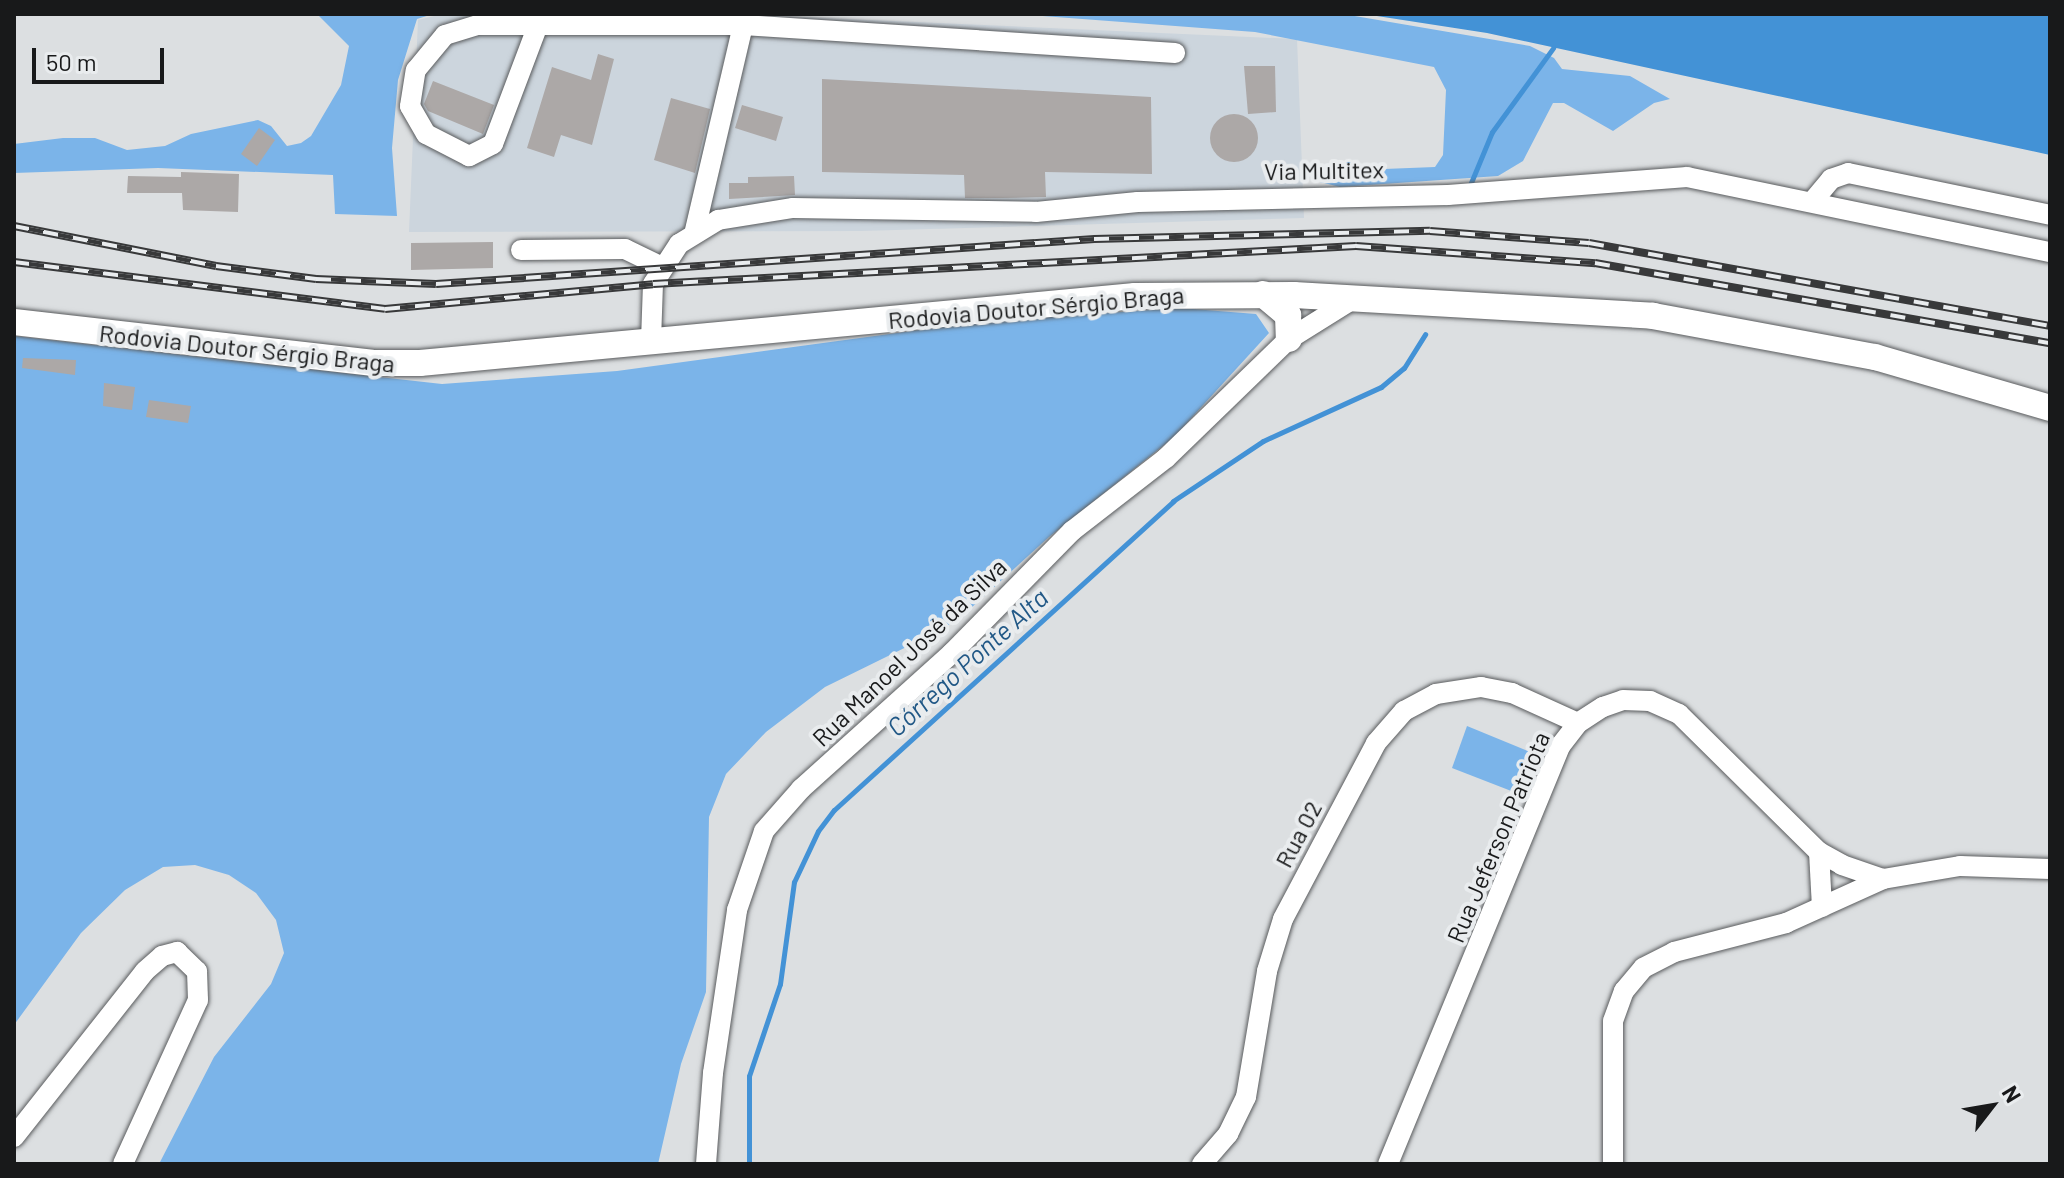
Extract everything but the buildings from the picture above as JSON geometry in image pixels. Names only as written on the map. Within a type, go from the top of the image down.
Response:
[{"type":"main road","name":"Rodovia Doutor Sérgio Braga","points":[[14,322],[372,363],[483,361],[651,341],[1135,296],[1263,294],[1653,316],[1770,334],[1928,372],[2050,408]]},
{"type":"main road","points":[[1263,294],[1285,310],[1289,339]]},
{"type":"main road","points":[[1928,372],[2050,389]]},
{"type":"street","points":[[538,25],[493,144],[469,156],[426,134],[412,114],[410,95],[429,49],[469,26],[538,25],[743,25],[1175,53]]},
{"type":"street","points":[[651,341],[653,284],[660,266],[695,230],[743,25]]},
{"type":"street","points":[[1812,202],[1831,179],[1848,173],[2050,215]]},
{"type":"street","name":"Via Multitex","points":[[695,230],[765,210],[834,207],[1036,212],[1138,202],[1448,195],[1687,177],[2050,252]]},
{"type":"street","points":[[521,250],[625,249],[660,266]]},
{"type":"street","name":"Rua Manoel José da Silva","points":[[706,1164],[713,1073],[737,910],[764,831],[801,789],[952,653],[1072,531],[1166,458],[1289,339],[1353,299]]},
{"type":"street","name":"Rua 02","points":[[1202,1164],[1228,1134],[1246,1097],[1267,971],[1283,919],[1376,743],[1404,711],[1436,694],[1481,687],[1523,697],[1578,723]]},
{"type":"street","name":"Rua Jeferson Patriota","points":[[1388,1164],[1561,745],[1578,723],[1623,700],[1650,701],[1679,714],[1819,852],[1883,879]]},
{"type":"street","points":[[1819,852],[1822,907]]},
{"type":"street","points":[[1613,1164],[1613,1021],[1624,991],[1643,968],[1674,952],[1786,923],[1883,879],[1960,866],[2050,869]]},
{"type":"street","points":[[14,1137],[139,977],[162,956],[177,952],[197,971],[198,1000],[123,1164]]},
{"type":"shaded area","points":[[317,14],[433,14],[417,19],[398,80],[392,148],[397,216],[335,214],[333,175],[158,168],[14,173],[14,144],[63,138],[95,138],[127,150],[165,146],[191,134],[258,120],[271,126],[287,146],[301,143],[311,136],[341,85],[349,46]]},
{"type":"shaded area","points":[[442,14],[735,14],[1297,39],[1304,218],[861,231],[409,232],[418,20]]},
{"type":"shaded area","points":[[1015,14],[1343,14],[1530,46],[1554,58],[1562,69],[1630,76],[1670,99],[1654,103],[1613,131],[1564,103],[1553,103],[1523,161],[1498,176],[1340,187],[1320,182],[1335,165],[1349,162],[1384,169],[1435,167],[1443,155],[1446,90],[1434,67],[1255,32]]},
{"type":"shaded area","points":[[1364,14],[2050,14],[2050,155],[1487,33]]},
{"type":"shaded area","points":[[1180,308],[1256,314],[1269,333],[1174,437],[1049,537],[971,608],[943,629],[825,687],[766,732],[726,774],[709,817],[706,992],[681,1064],[658,1164],[159,1164],[214,1057],[271,984],[284,953],[276,920],[256,893],[229,875],[195,865],[163,867],[125,890],[81,933],[14,1025],[14,336],[442,384],[617,371],[978,322]]},
{"type":"shaded area","points":[[1467,726],[1535,754],[1519,794],[1452,768]]},
{"type":"waterway","points":[[1470,185],[1492,132],[1553,48]]},
{"type":"waterway","name":"Córrego Ponte Alta","points":[[749,1164],[749,1076],[780,984],[794,882],[818,831],[834,810],[1173,501],[1263,441],[1381,387],[1404,368],[1425,334]]},
{"type":"railway","points":[[14,226],[216,266],[316,279],[436,284],[1094,239],[1430,231],[1589,243],[2050,326]]},
{"type":"railway","points":[[14,262],[385,309],[653,284],[1356,246],[1595,263],[2050,343]]}]
